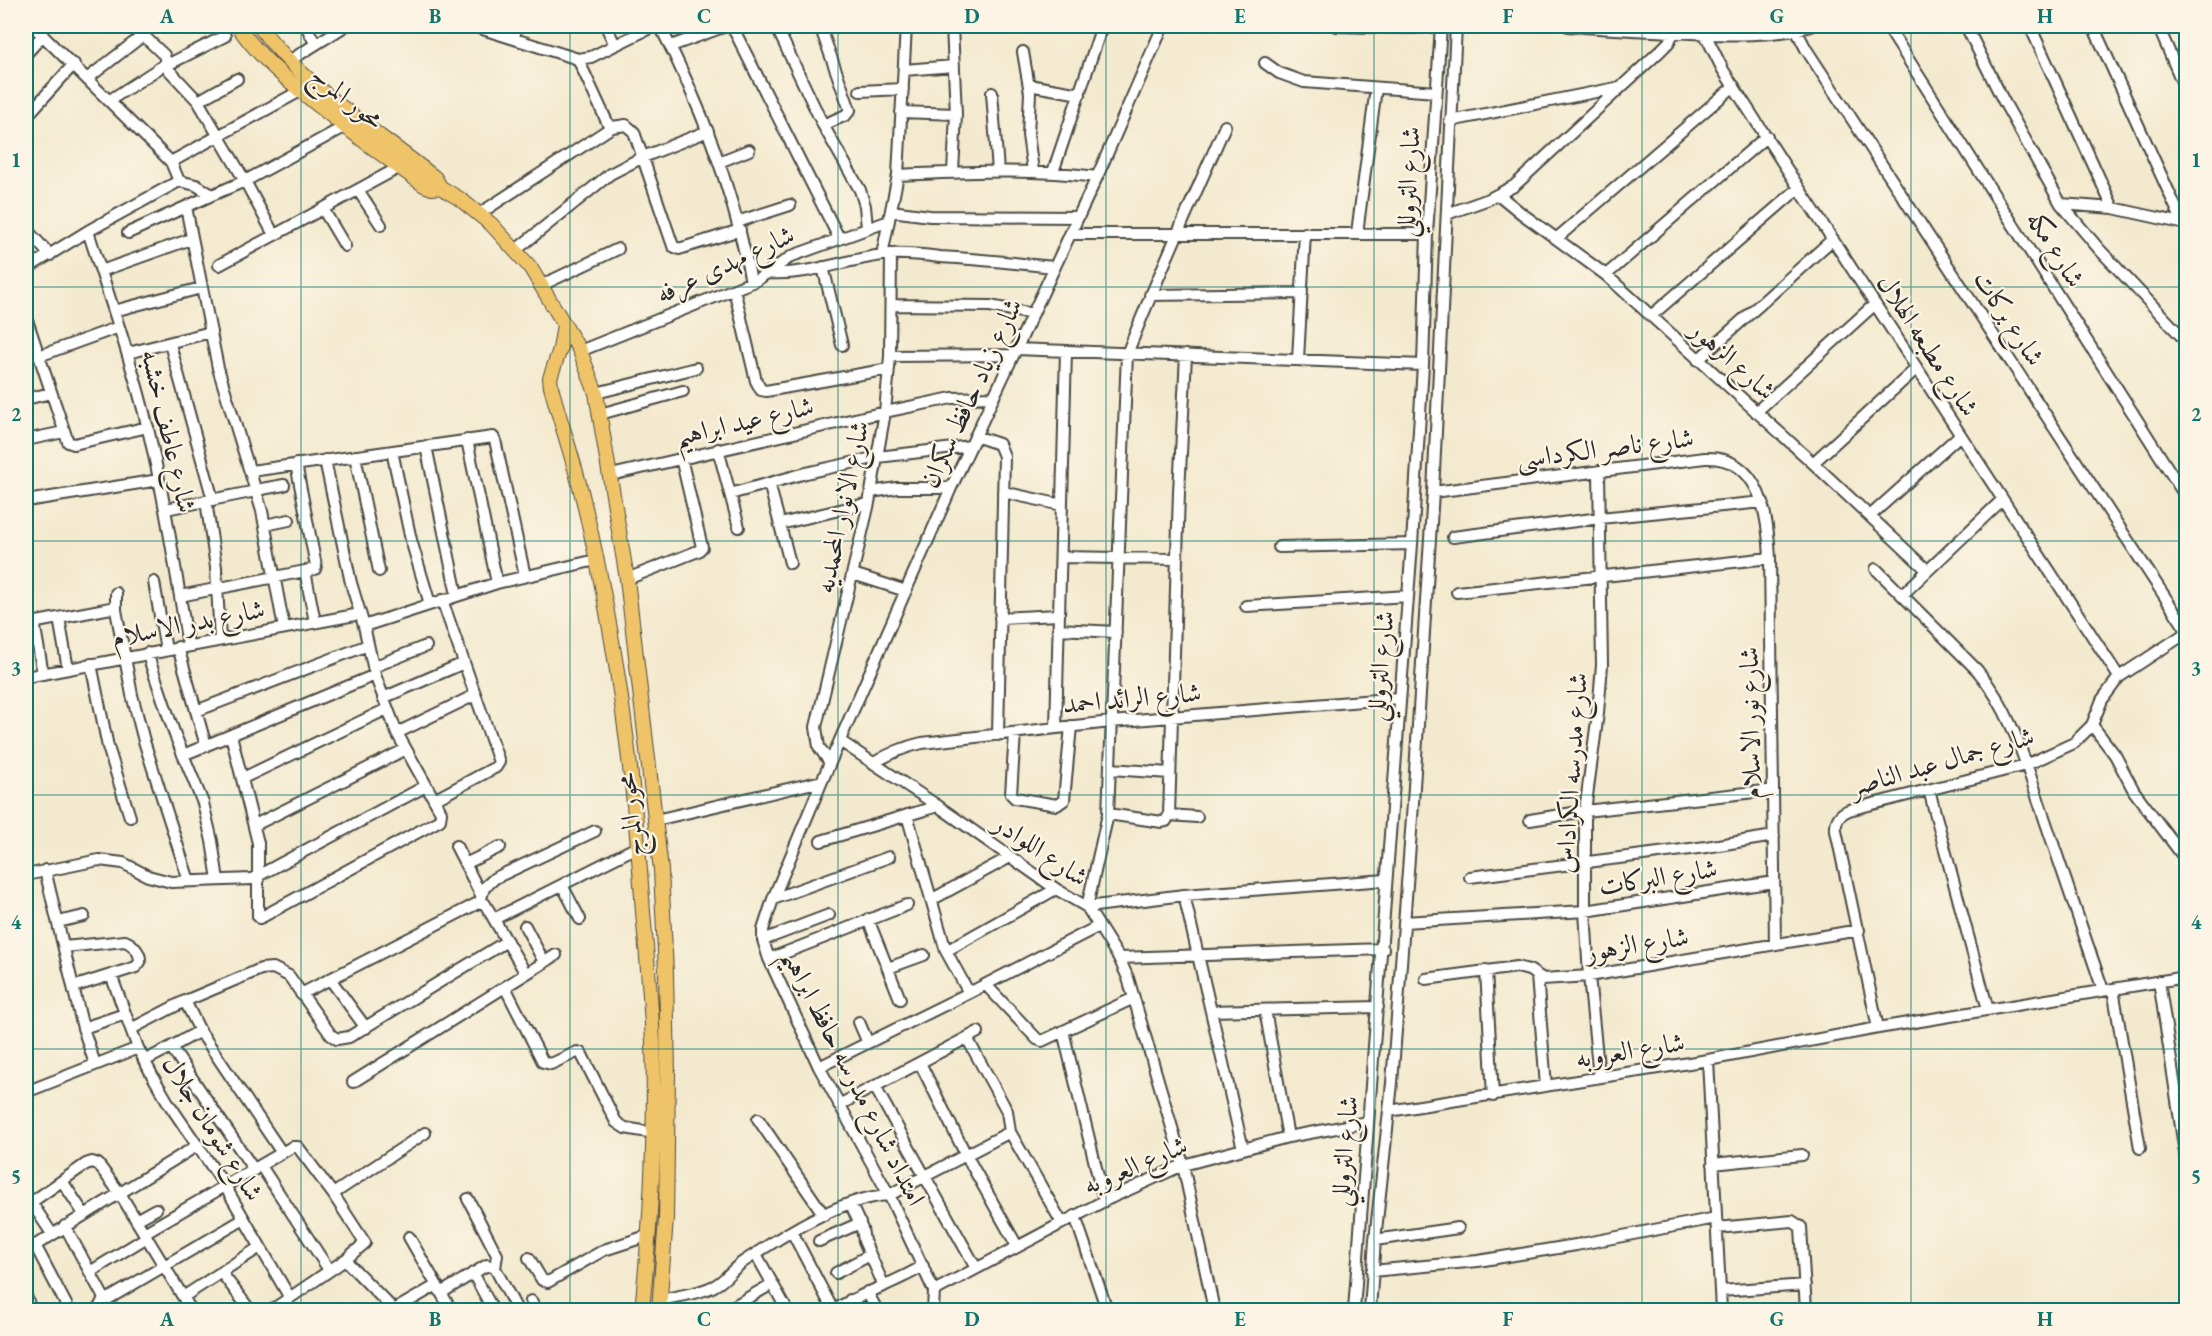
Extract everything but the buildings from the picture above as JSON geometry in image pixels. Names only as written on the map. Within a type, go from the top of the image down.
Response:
[{"type":"main road","name":"محور المرج","points":[[238,26],[269,64],[344,127],[428,187],[440,186]]},
{"type":"main road","name":"محور المرج","points":[[259,26],[289,61],[359,120],[435,178],[440,186],[479,214],[516,250],[542,285],[580,351],[596,393],[627,579],[656,820],[666,972],[660,1152],[642,1311]]},
{"type":"main road","name":"محور المرج","points":[[564,325],[560,349],[550,378],[551,387],[583,498],[596,560],[624,719],[639,846],[653,1043],[654,1133],[660,1152],[666,1218],[660,1305]]},
{"type":"street","points":[[33,26],[171,162],[179,181]]},
{"type":"street","points":[[306,26],[315,43]]},
{"type":"street","points":[[289,61],[345,26]]},
{"type":"street","points":[[473,26],[578,59],[591,57],[654,26]]},
{"type":"street","points":[[514,26],[515,39]]},
{"type":"street","points":[[606,26],[615,45]]},
{"type":"street","points":[[660,26],[708,131],[739,226],[751,282]]},
{"type":"street","points":[[671,46],[726,26]]},
{"type":"street","points":[[732,26],[839,238]]},
{"type":"street","points":[[776,26],[823,125],[860,190],[866,206],[867,228]]},
{"type":"street","points":[[820,26],[850,110],[846,115],[823,125]]},
{"type":"street","name":"شارع الانوار المحمديه","points":[[830,763],[819,747],[816,727],[870,497],[885,411],[890,356],[891,304],[887,255],[890,216],[898,175],[906,26]]},
{"type":"street","points":[[952,26],[956,114],[953,172]]},
{"type":"street","points":[[1053,172],[1102,26]]},
{"type":"street","name":"شارع زياد حافظ سكران","points":[[822,780],[951,488],[1097,177],[1163,26]]},
{"type":"street","points":[[1336,26],[1411,28],[1441,26]]},
{"type":"street","name":"شارع التروللي","points":[[1354,1311],[1412,544],[1423,365],[1427,234],[1441,26]]},
{"type":"street","name":"شارع التروللي","points":[[1370,1311],[1372,1270],[1389,1111],[1412,818],[1433,492],[1456,26]]},
{"type":"street","points":[[1568,26],[1628,31],[1675,29],[1705,34],[1764,33],[1811,26]]},
{"type":"street","name":"شارع مكه","points":[[1887,26],[2187,497]]},
{"type":"street","points":[[1966,26],[2008,110],[2061,204],[2099,249],[2187,341]]},
{"type":"street","points":[[2030,26],[2113,208]]},
{"type":"street","points":[[2093,26],[2185,223]]},
{"type":"street","points":[[2158,26],[2187,91]]},
{"type":"street","name":"شارع بركات","points":[[1795,28],[1806,49],[2187,631]]},
{"type":"street","points":[[1447,214],[1500,195],[1526,176],[1664,47],[1675,29]]},
{"type":"street","name":"شارع مطبعه الهلال","points":[[1705,34],[1718,61],[1799,188],[2119,677]]},
{"type":"street","points":[[26,54],[43,35]]},
{"type":"street","points":[[110,100],[167,64],[225,36]]},
{"type":"street","points":[[88,78],[140,38],[146,38],[165,56],[167,64],[198,101],[274,235]]},
{"type":"street","points":[[1023,52],[1031,102],[1028,135],[1033,171]]},
{"type":"street","points":[[578,59],[606,120],[612,126]]},
{"type":"street","points":[[1265,63],[1287,77],[1304,82],[1436,92]]},
{"type":"street","points":[[26,117],[74,64]]},
{"type":"street","points":[[904,70],[954,66]]},
{"type":"street","points":[[198,101],[237,79]]},
{"type":"street","points":[[1029,85],[1080,94]]},
{"type":"street","points":[[1450,121],[1622,86]]},
{"type":"street","points":[[1557,238],[1734,86]]},
{"type":"street","points":[[1357,233],[1376,88]]},
{"type":"street","points":[[860,91],[903,89]]},
{"type":"street","points":[[171,162],[300,91]]},
{"type":"street","points":[[992,93],[998,171]]},
{"type":"street","points":[[902,112],[956,114]]},
{"type":"street","points":[[479,214],[612,126],[626,125],[632,129],[672,243],[676,248],[680,249],[789,205]]},
{"type":"street","points":[[1214,1311],[1183,1165],[1134,998],[1119,958],[1087,907],[1108,814],[1127,354],[1150,295],[1225,126]]},
{"type":"street","points":[[128,233],[245,181],[344,127]]},
{"type":"street","points":[[516,250],[610,174],[708,131]]},
{"type":"street","points":[[1606,275],[1767,136]]},
{"type":"street","points":[[718,162],[748,150]]},
{"type":"street","points":[[219,265],[400,167]]},
{"type":"street","points":[[898,175],[1033,171],[1097,177]]},
{"type":"street","points":[[26,269],[88,231],[179,181],[196,185],[212,195]]},
{"type":"street","points":[[1651,316],[1799,188]]},
{"type":"street","points":[[358,190],[381,225]]},
{"type":"street","name":"شارع الزهور","points":[[1500,195],[1606,275],[1814,463],[1927,570]]},
{"type":"street","points":[[2061,204],[2113,208],[2185,223]]},
{"type":"street","points":[[186,207],[222,386],[265,525],[284,628]]},
{"type":"street","points":[[323,209],[345,246]]},
{"type":"street","points":[[890,216],[1078,218]]},
{"type":"street","name":"شارع مهدى عرفه","points":[[580,351],[751,282],[792,256],[867,228],[890,216]]},
{"type":"street","points":[[26,230],[50,255]]},
{"type":"street","name":"شارع عاطف خشبه","points":[[88,231],[128,353],[148,428],[166,509],[180,596],[183,646],[196,711],[206,746]]},
{"type":"street","points":[[1298,358],[1305,233]]},
{"type":"street","points":[[1070,234],[1178,236],[1305,233],[1427,234]]},
{"type":"street","points":[[101,271],[191,239]]},
{"type":"street","points":[[1698,360],[1833,239]]},
{"type":"street","points":[[542,285],[618,249]]},
{"type":"street","points":[[768,273],[783,274],[887,255],[994,260],[1054,267]]},
{"type":"street","points":[[823,267],[842,345]]},
{"type":"street","points":[[114,311],[201,288]]},
{"type":"street","points":[[734,289],[758,386],[761,390],[889,369]]},
{"type":"street","points":[[1150,295],[1302,292]]},
{"type":"street","points":[[891,304],[990,306],[1033,314]]},
{"type":"street","points":[[1756,412],[1875,304]]},
{"type":"street","points":[[26,317],[68,442],[72,444],[148,428]]},
{"type":"street","points":[[26,355],[39,355],[119,327]]},
{"type":"street","points":[[128,353],[210,332]]},
{"type":"street","points":[[170,344],[210,500],[220,640]]},
{"type":"street","points":[[890,356],[1066,351],[1298,358],[1423,365]]},
{"type":"street","points":[[1056,728],[1066,351]]},
{"type":"street","points":[[1108,814],[1162,822],[1166,821],[1169,815],[1186,356]]},
{"type":"street","points":[[596,393],[696,368]]},
{"type":"street","points":[[1814,463],[1917,368]]},
{"type":"street","points":[[600,414],[683,391]]},
{"type":"street","points":[[26,399],[51,393]]},
{"type":"street","name":"شارع عيد ابراهيم","points":[[611,475],[885,411],[952,398],[994,397]]},
{"type":"street","points":[[26,440],[64,432]]},
{"type":"street","points":[[1870,516],[1960,435]]},
{"type":"street","points":[[250,471],[493,437],[525,576]]},
{"type":"street","points":[[467,441],[497,583]]},
{"type":"street","points":[[730,494],[878,456],[973,441],[999,444],[1003,451],[1003,492],[998,735]]},
{"type":"street","points":[[426,446],[457,595]]},
{"type":"street","points":[[718,449],[739,527]]},
{"type":"street","points":[[392,451],[411,540],[430,604]]},
{"type":"street","points":[[355,456],[379,571]]},
{"type":"street","points":[[627,579],[698,551],[702,547],[681,458]]},
{"type":"street","name":"شارع ناصر الكرداسى","points":[[1433,492],[1718,458],[1744,471],[1754,483],[1763,502]]},
{"type":"street","points":[[231,735],[255,825],[259,851],[257,876],[258,916],[260,918],[437,824],[441,816],[397,733],[374,671],[325,460]]},
{"type":"street","points":[[180,596],[315,569],[296,464]]},
{"type":"street","name":"شارع مدرسه الكراداس","points":[[1599,471],[1602,665],[1585,811],[1584,861],[1589,976],[1599,1077]]},
{"type":"street","points":[[26,501],[159,480]]},
{"type":"street","points":[[769,483],[790,563]]},
{"type":"street","points":[[166,509],[285,485]]},
{"type":"street","points":[[780,524],[897,488],[951,488]]},
{"type":"street","points":[[1003,492],[1062,505]]},
{"type":"street","points":[[1902,595],[2002,500]]},
{"type":"street","points":[[1453,537],[1600,518],[1763,502]]},
{"type":"street","name":"شارع نور الاسلام","points":[[1763,502],[1768,526],[1770,558],[1775,944]]},
{"type":"street","points":[[265,525],[289,520]]},
{"type":"street","points":[[1279,547],[1412,544]]},
{"type":"street","points":[[1060,557],[1177,560]]},
{"type":"street","points":[[1457,592],[1770,558]]},
{"type":"street","points":[[364,626],[497,583],[596,560]]},
{"type":"street","points":[[1876,569],[1992,687],[2004,707],[2108,990],[2140,1148]]},
{"type":"street","points":[[304,571],[315,622]]},
{"type":"street","points":[[853,574],[906,591]]},
{"type":"street","points":[[154,582],[166,650]]},
{"type":"street","points":[[116,594],[118,605],[116,610],[125,658],[144,741],[189,881]]},
{"type":"street","points":[[1246,606],[1408,596]]},
{"type":"street","points":[[434,800],[498,765],[498,759],[442,600]]},
{"type":"street","points":[[43,674],[35,625],[40,621],[111,608],[116,610]]},
{"type":"street","name":"شارع بدر الاسلام","points":[[26,677],[360,614]]},
{"type":"street","points":[[1000,618],[1058,615]]},
{"type":"street","points":[[59,618],[68,669]]},
{"type":"street","points":[[1058,629],[1116,632]]},
{"type":"street","name":"شارع جمال عبد الناصر","points":[[1878,1028],[1836,831],[1837,820],[1844,812],[2026,765],[2074,743],[2092,724],[2102,700],[2119,677],[2187,631]]},
{"type":"street","points":[[196,711],[368,645]]},
{"type":"street","points":[[183,755],[426,646]]},
{"type":"street","points":[[147,653],[183,755],[203,803],[219,880]]},
{"type":"street","points":[[383,698],[464,663]]},
{"type":"street","points":[[90,664],[108,747],[130,817]]},
{"type":"street","points":[[397,733],[475,695]]},
{"type":"street","name":"شارع الرائد احمد","points":[[874,763],[905,746],[1111,722],[1399,698]]},
{"type":"street","points":[[243,778],[387,709]]},
{"type":"street","points":[[2092,724],[2115,754],[2134,791],[2187,860]]},
{"type":"street","points":[[1015,733],[1011,794],[1015,798],[1057,806],[1064,800],[1071,726]]},
{"type":"street","name":"شارع اللوادر","points":[[840,741],[938,806],[1056,890],[1087,907],[1103,907],[1184,895],[1386,880]]},
{"type":"street","points":[[255,825],[406,749]]},
{"type":"street","points":[[1110,769],[1170,773]]},
{"type":"street","points":[[656,820],[822,780]]},
{"type":"street","name":"امتداد شارع مدرسه حافظ ابراهيم","points":[[822,780],[767,915],[763,940],[769,959],[819,1068],[889,1195],[934,1291]]},
{"type":"street","points":[[26,875],[99,860],[123,863],[155,879],[171,882],[249,879],[426,786]]},
{"type":"street","points":[[1530,820],[1585,811],[1773,790]]},
{"type":"street","points":[[1929,790],[1988,1010]]},
{"type":"street","points":[[821,841],[938,806]]},
{"type":"street","points":[[907,815],[946,951],[969,993]]},
{"type":"street","points":[[1169,815],[1197,817]]},
{"type":"street","points":[[1391,817],[1412,818]]},
{"type":"street","points":[[302,994],[481,898],[484,888],[495,878],[595,831]]},
{"type":"street","points":[[1470,877],[1706,847],[1774,836]]},
{"type":"street","points":[[456,846],[484,904],[526,974]]},
{"type":"street","points":[[494,919],[639,846]]},
{"type":"street","points":[[465,864],[500,847]]},
{"type":"street","points":[[773,899],[889,857]]},
{"type":"street","points":[[931,900],[1010,857]]},
{"type":"street","points":[[45,870],[83,1028],[95,1064]]},
{"type":"street","name":"شارع البركات","points":[[1404,922],[1585,911],[1774,882]]},
{"type":"street","points":[[562,885],[580,920]]},
{"type":"street","points":[[946,951],[1056,890]]},
{"type":"street","points":[[1184,895],[1243,1149]]},
{"type":"street","points":[[769,959],[907,905]]},
{"type":"street","points":[[763,940],[829,915]]},
{"type":"street","points":[[58,922],[84,916]]},
{"type":"street","points":[[868,919],[900,999]]},
{"type":"street","points":[[525,926],[544,963]]},
{"type":"street","points":[[819,1068],[1099,926]]},
{"type":"street","name":"شارع الزهور","points":[[1426,979],[1517,967],[1529,970],[1546,980],[1589,976],[1858,930]]},
{"type":"street","points":[[130,1029],[185,1001],[267,968],[284,972],[331,1035],[337,1039],[349,1037],[507,941]]},
{"type":"street","points":[[64,947],[125,942],[132,945],[140,956],[138,965],[73,987]]},
{"type":"street","points":[[1119,958],[1383,949]]},
{"type":"street","points":[[353,1082],[556,955]]},
{"type":"street","points":[[888,968],[924,955]]},
{"type":"street","points":[[1486,970],[1493,1096]]},
{"type":"street","name":"شارع شومان جلال","points":[[111,975],[130,1029],[144,1060],[169,1104],[225,1186],[290,1298]]},
{"type":"street","points":[[1536,976],[1546,1086]]},
{"type":"street","points":[[1878,1028],[2187,977]]},
{"type":"street","points":[[330,979],[366,1028]]},
{"type":"street","points":[[2158,981],[2187,1160]]},
{"type":"street","points":[[986,985],[1039,1041],[1134,998]]},
{"type":"street","points":[[505,987],[543,1062],[551,1064],[577,1052],[581,1053],[616,1122],[625,1128],[654,1133]]},
{"type":"street","points":[[185,1001],[200,1031],[282,1153]]},
{"type":"street","points":[[1211,1011],[1378,1007]]},
{"type":"street","points":[[1265,1010],[1288,1137]]},
{"type":"street","points":[[83,1028],[125,1014]]},
{"type":"street","points":[[859,1022],[868,1043]]},
{"type":"street","name":"شارع العروبه","points":[[1389,1111],[1708,1060],[1878,1028]]},
{"type":"street","points":[[144,1060],[200,1031]]},
{"type":"street","points":[[1063,1031],[1104,1201]]},
{"type":"street","points":[[839,1105],[978,1032]]},
{"type":"street","points":[[968,1038],[1007,1111],[1010,1132],[1062,1223]]},
{"type":"street","points":[[171,1047],[330,1270]]},
{"type":"street","points":[[26,1092],[138,1048]]},
{"type":"street","points":[[1708,1060],[1721,1311]]},
{"type":"street","points":[[920,1063],[966,1155],[1017,1246]]},
{"type":"street","points":[[875,1087],[976,1268]]},
{"type":"street","points":[[758,1119],[824,1215]]},
{"type":"street","name":"شارع العروبه","points":[[934,1291],[1104,1201],[1183,1165],[1288,1137],[1368,1122]]},
{"type":"street","points":[[660,1305],[712,1287],[756,1254],[824,1215],[851,1204],[889,1195],[1010,1132]]},
{"type":"street","points":[[333,1194],[425,1133]]},
{"type":"street","points":[[69,1311],[30,1248],[198,1145]]},
{"type":"street","points":[[90,1272],[225,1186],[292,1147],[300,1149],[365,1242],[345,1260],[272,1311]]},
{"type":"street","points":[[1713,1164],[1802,1155]]},
{"type":"street","points":[[52,1234],[28,1204],[89,1162],[98,1164],[119,1192],[191,1311]]},
{"type":"street","points":[[62,1181],[84,1214]]},
{"type":"street","points":[[468,1199],[497,1255],[495,1268],[517,1311]]},
{"type":"street","points":[[851,1204],[884,1286]]},
{"type":"street","points":[[136,1220],[156,1209]]},
{"type":"street","points":[[1075,1216],[1107,1311]]},
{"type":"street","points":[[104,1298],[110,1299],[244,1219]]},
{"type":"street","points":[[1372,1270],[1478,1261],[1716,1223],[1795,1222],[1801,1227],[1806,1311]]},
{"type":"street","points":[[819,1241],[860,1223]]},
{"type":"street","points":[[65,1226],[104,1298]]},
{"type":"street","points":[[1375,1240],[1458,1228]]},
{"type":"street","points":[[792,1232],[833,1311],[850,1300],[908,1276],[923,1266]]},
{"type":"street","points":[[529,1258],[542,1280],[548,1282],[604,1250],[650,1234]]},
{"type":"street","points":[[409,1237],[451,1311]]},
{"type":"street","points":[[183,1297],[260,1247]]},
{"type":"street","points":[[756,1254],[787,1311]]},
{"type":"street","points":[[836,1273],[870,1255]]},
{"type":"street","points":[[345,1260],[394,1310],[487,1265],[495,1268]]},
{"type":"street","points":[[221,1272],[249,1311]]},
{"type":"street","points":[[473,1273],[494,1311]]},
{"type":"street","points":[[727,1311],[772,1284]]},
{"type":"street","points":[[1720,1291],[1805,1285]]},
{"type":"street","points":[[933,1311],[934,1291]]},
{"type":"street","points":[[867,1292],[877,1311]]},
{"type":"street","points":[[26,1296],[31,1311]]},
{"type":"street","points":[[98,1311],[104,1298]]},
{"type":"street","points":[[850,1300],[856,1311]]}]
